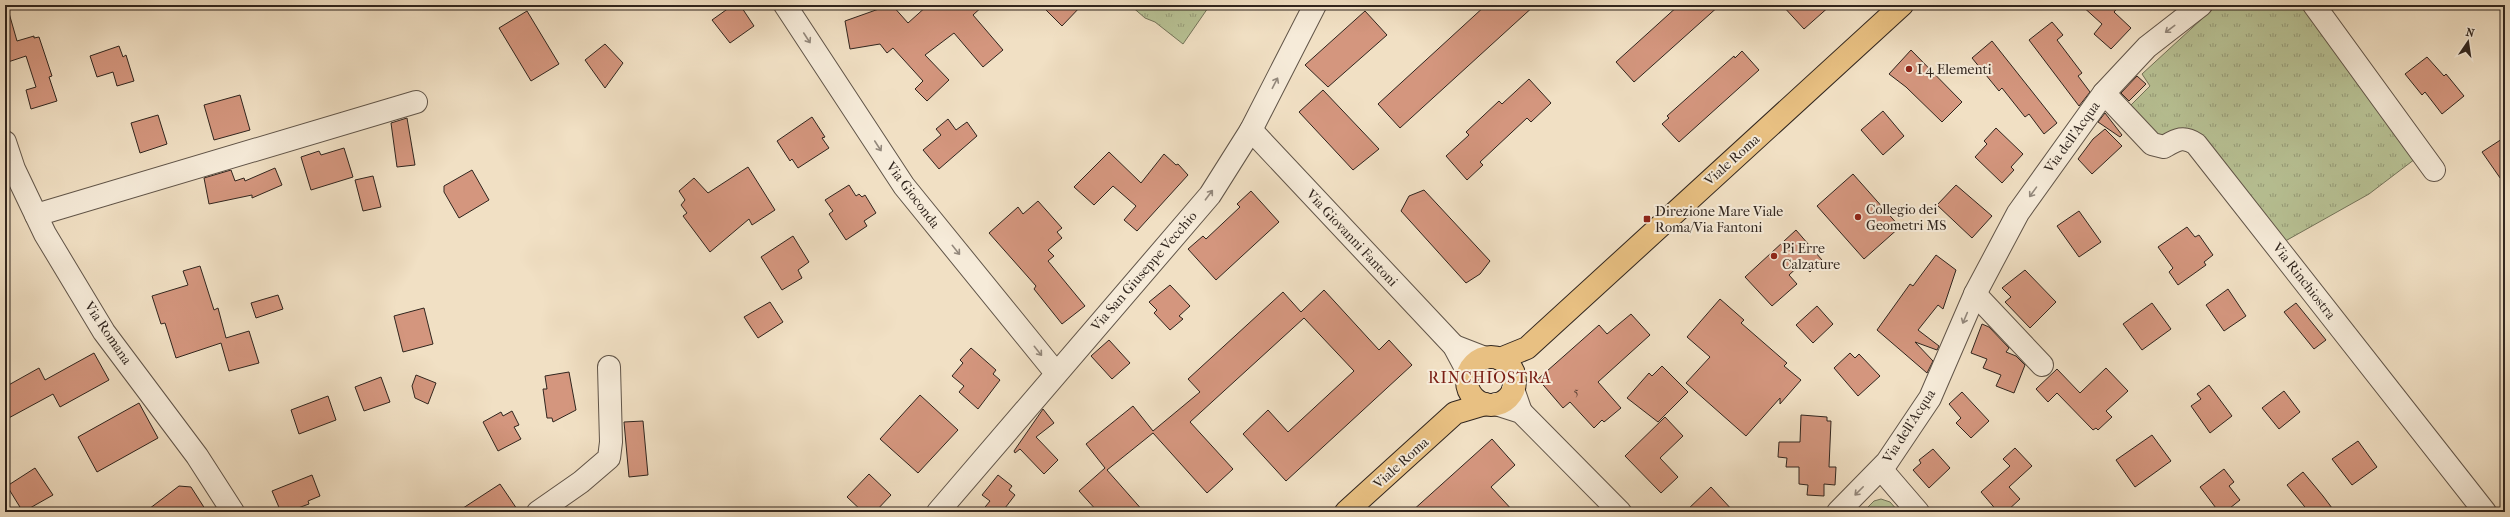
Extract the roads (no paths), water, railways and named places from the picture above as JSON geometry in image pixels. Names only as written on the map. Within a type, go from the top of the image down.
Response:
[{"type":"main road","name":"Viale Roma","points":[[1346,512],[1455,413],[1472,367],[1503,370],[1902,5]]},
{"type":"main road","name":"Viale Roma","points":[[1455,413],[1507,399],[1503,370]]},
{"type":"main road","points":[[1468,377],[1473,395],[1491,404]]},
{"type":"street","name":"Via Gioconda","points":[[785,5],[904,186],[1056,373]]},
{"type":"street","name":"Via San Giuseppe Vecchio","points":[[938,512],[1210,195],[1251,130],[1315,5]]},
{"type":"street","name":"Via dell'Acqua","points":[[1838,512],[1880,469],[1930,398],[1975,294],[2018,213],[2104,93],[2147,47],[2201,5]]},
{"type":"street","points":[[2314,5],[2434,170]]},
{"type":"street","name":"Via Rinchiostra","points":[[2104,93],[2152,144],[2164,147],[2179,138],[2187,138],[2196,144],[2485,512]]},
{"type":"street","points":[[36,215],[416,102]]},
{"type":"street","name":"Via Giovanni Fantoni","points":[[1251,130],[1454,346],[1468,377]]},
{"type":"street","name":"Via Romana","points":[[5,142],[14,169],[36,215],[104,332],[197,456],[233,512]]},
{"type":"street","points":[[1975,294],[2042,365]]},
{"type":"street","name":"Via Giovanni Fantoni","points":[[1454,346],[1503,370]]},
{"type":"street","points":[[538,512],[581,482],[609,458],[611,442],[609,367]]},
{"type":"street","points":[[1503,370],[1521,412],[1620,512]]},
{"type":"street","points":[[1491,404],[1521,412]]},
{"type":"street","points":[[1880,469],[1918,512]]},
{"type":"place","name":"I 4 Elementi","points":[[1909,69]]},
{"type":"place","name":"Collegio dei Geometri MS","points":[[1858,217]]},
{"type":"place","name":"Direzione Mare Viale Roma/Via Fantoni","points":[[1647,219]]},
{"type":"place","name":"Pi Erre Calzature","points":[[1774,256]]},
{"type":"district","name":"RINCHIOSTRA","points":[[1490,377]]}]
